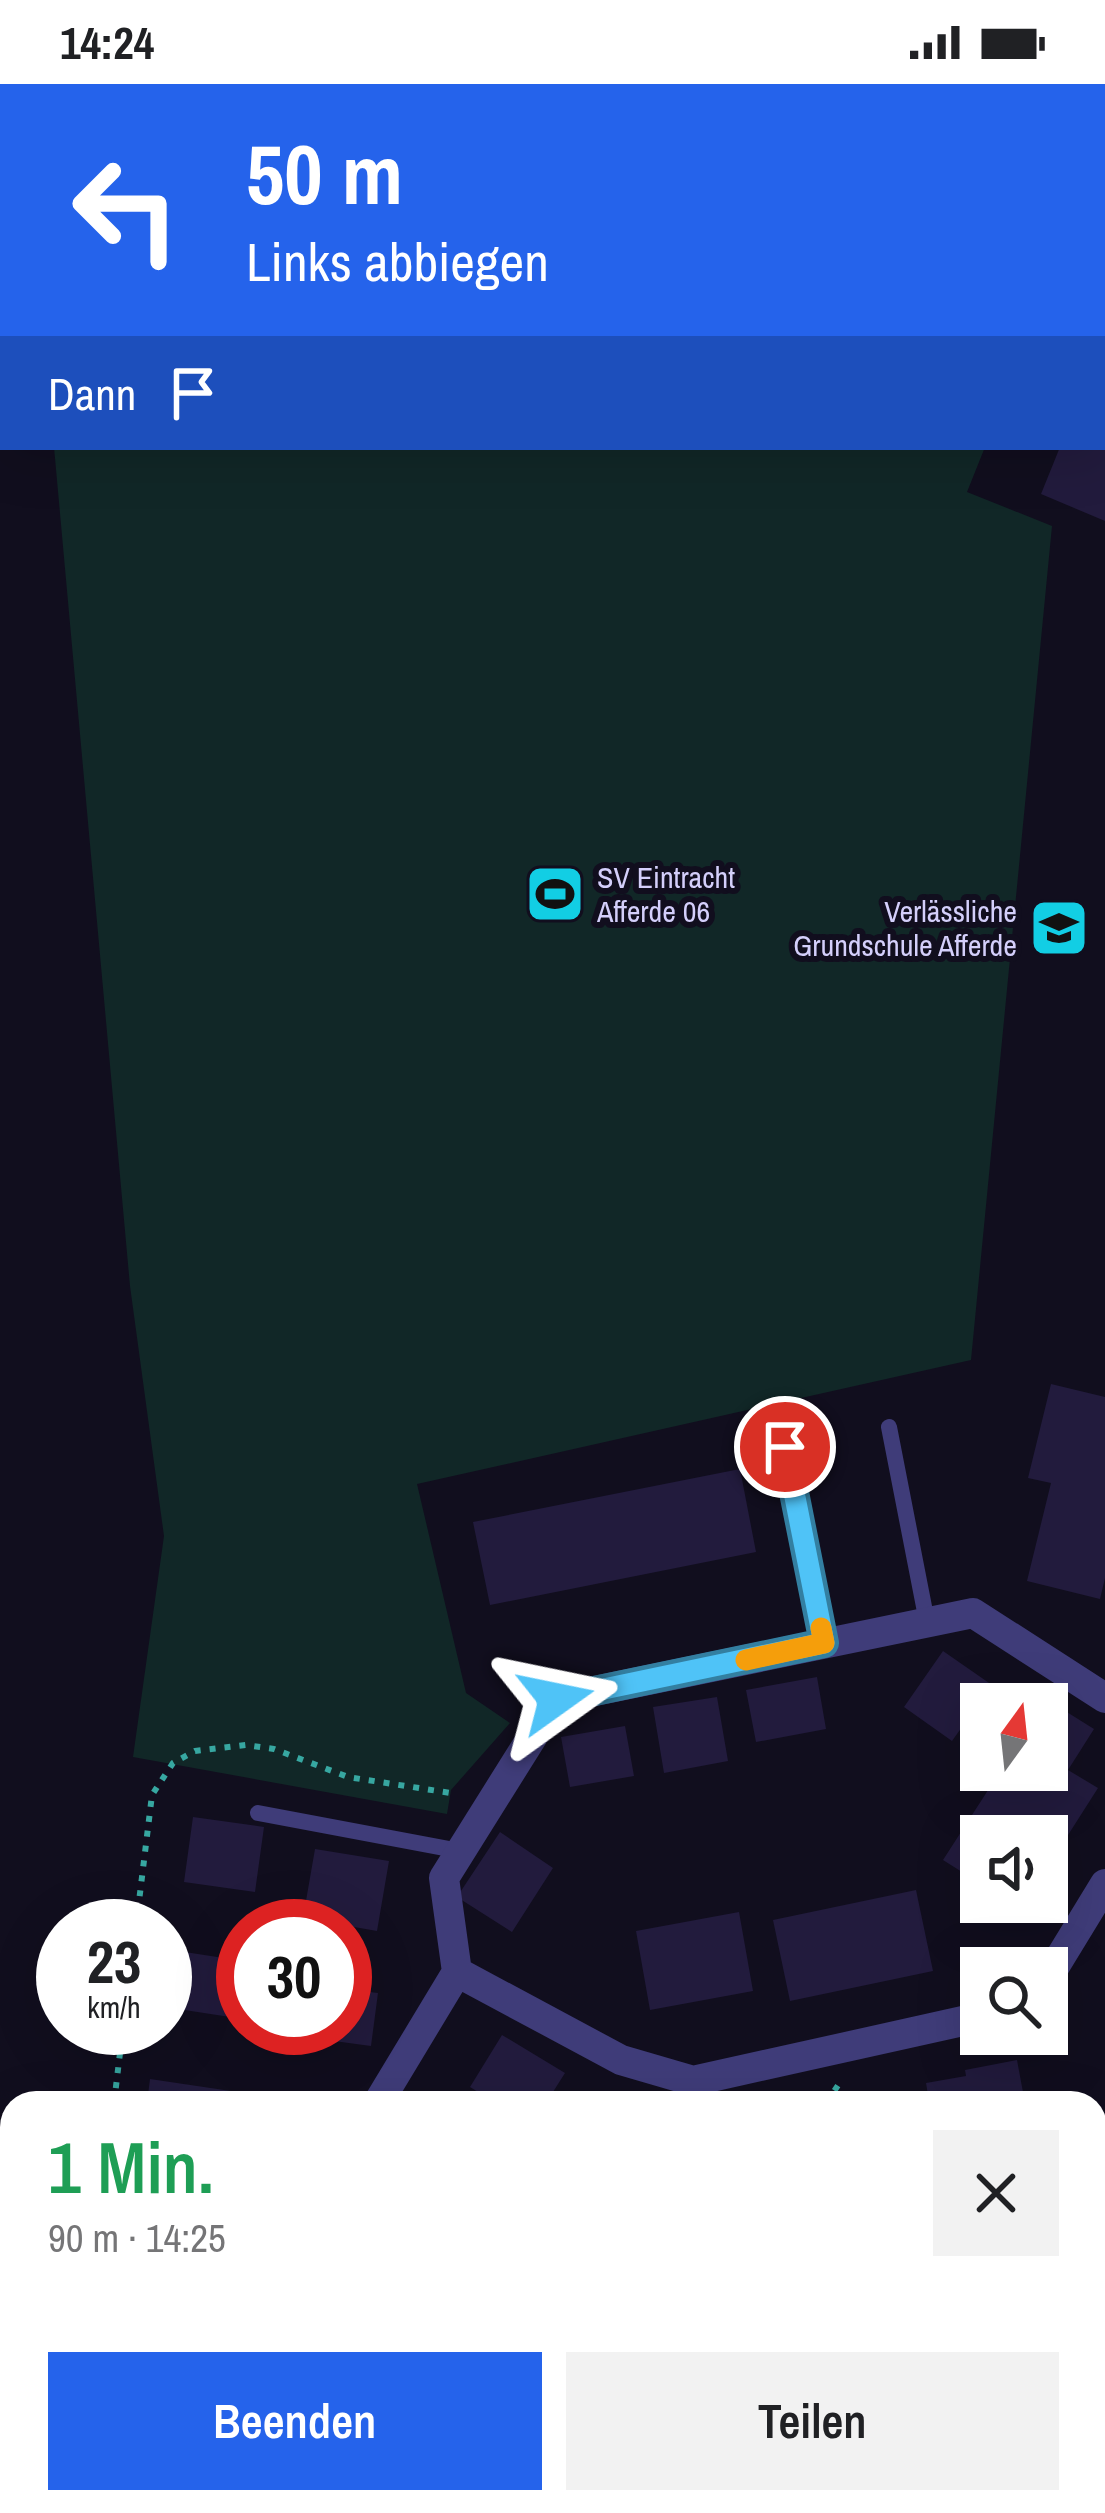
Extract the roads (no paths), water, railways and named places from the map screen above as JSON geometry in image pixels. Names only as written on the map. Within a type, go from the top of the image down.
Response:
[{"type":"street","points":[[385,2091],[458,1972],[444,1878],[556,1699],[974,1612],[1105,1698]]},
{"type":"street","points":[[1067,1947],[1105,1884]]},
{"type":"street","points":[[458,1972],[621,2060],[693,2091]]},
{"type":"street","points":[[699,2091],[960,2023]]},
{"type":"lane","points":[[889,1427],[927,1622]]},
{"type":"lane","points":[[785,1447],[824,1643]]},
{"type":"lane","points":[[258,1813],[460,1852]]},
{"type":"place","name":"SV Eintracht Afferde 06","points":[[555,894]]},
{"type":"place","name":"Verlässliche Grundschule Afferde","points":[[1059,928]]}]
